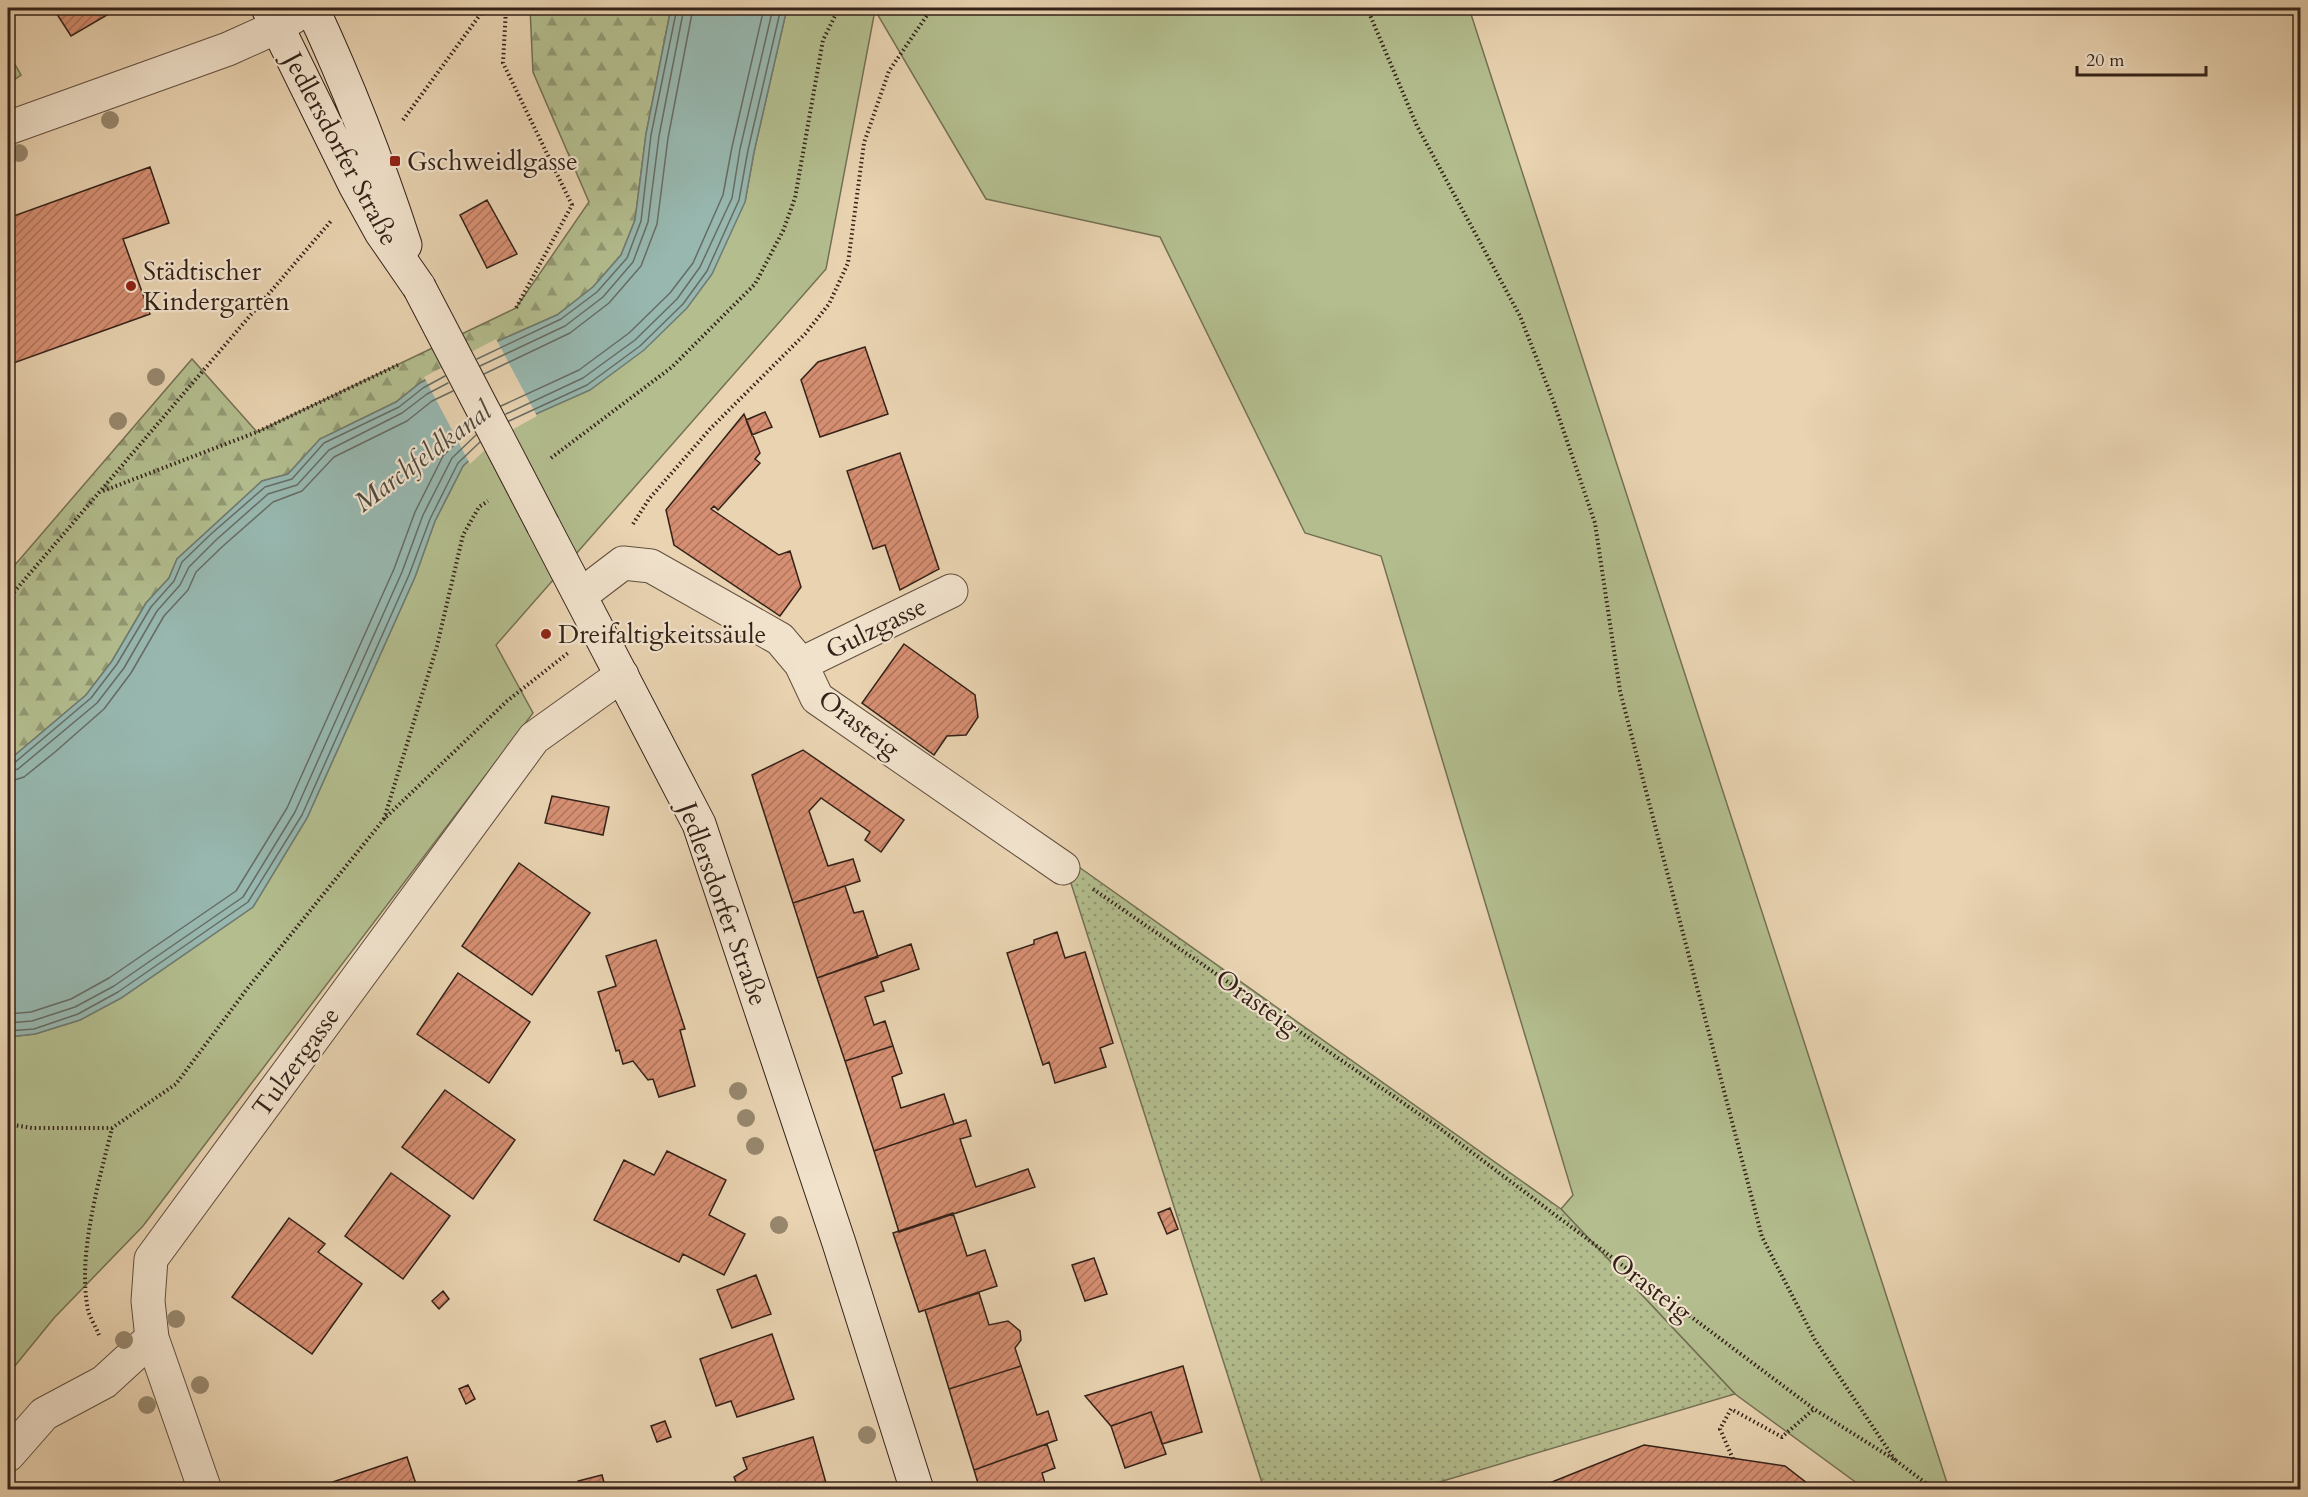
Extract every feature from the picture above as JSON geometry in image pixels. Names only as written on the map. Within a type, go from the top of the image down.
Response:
[{"type":"street","points":[[8,128],[228,49],[272,17],[310,8]]},
{"type":"street","name":"Jedlersdorfer Straße","points":[[310,8],[345,78],[375,156],[419,287]]},
{"type":"street","name":"Jedlersdorfer Straße","points":[[272,17],[381,232],[419,287],[699,824],[839,1243],[917,1490]]},
{"type":"street","points":[[581,595],[623,563]]},
{"type":"street","name":"Orasteig","points":[[623,563],[651,566],[780,639],[801,664],[817,699],[1064,868]]},
{"type":"street","name":"Gulzgasse","points":[[801,664],[951,591]]},
{"type":"street","name":"Tulzergasse","points":[[205,1490],[152,1338],[148,1300],[151,1258],[534,738],[622,675]]},
{"type":"street","points":[[8,1455],[44,1414],[104,1382],[152,1338]]},
{"type":"path","points":[[375,156],[485,8]]},
{"type":"path","points":[[506,8],[503,63],[572,205],[516,308]]},
{"type":"path","points":[[543,464],[672,367],[755,284],[783,231],[795,198],[824,40],[839,8]]},
{"type":"path","points":[[623,563],[627,533],[649,499],[710,429],[805,334],[829,304],[848,263],[864,143],[885,81],[889,71],[932,8]]},
{"type":"path","points":[[1367,8],[1417,126],[1520,316],[1553,400],[1595,523],[1620,691],[1762,1237],[1815,1340],[1895,1460]]},
{"type":"path","points":[[8,599],[332,219],[356,184]]},
{"type":"path","points":[[100,492],[257,432],[400,364]]},
{"type":"path","points":[[384,819],[437,646],[463,535],[480,507],[489,501]]},
{"type":"path","points":[[8,1124],[32,1128],[112,1128],[176,1084],[247,989],[384,819],[507,701]]},
{"type":"path","name":"Orasteig","points":[[1064,868],[1438,1127],[1814,1409],[1895,1460],[1935,1490]]},
{"type":"path","points":[[112,1128],[93,1207],[86,1266],[88,1310],[115,1372]]},
{"type":"path","points":[[1733,1459],[1720,1428],[1731,1409],[1782,1437],[1814,1409]]},
{"type":"green space","points":[[530,8],[671,8],[646,134],[635,220],[621,255],[593,287],[557,315],[498,341],[420,383],[396,402],[320,439],[288,474],[262,481],[177,559],[169,578],[146,603],[112,661],[86,695],[8,761],[8,573],[192,359],[257,432],[516,308],[589,202],[533,72]]},
{"type":"green space","points":[[787,8],[1469,8],[1949,1489],[1865,1489],[1735,1394],[1561,1209],[1573,1195],[1381,556],[1305,533],[1160,237],[986,199],[875,10],[826,269],[496,645],[533,713],[143,1226],[54,1318],[14,1367],[8,1358],[8,1037],[35,1034],[80,1020],[121,998],[253,907],[307,818],[415,577],[435,521],[463,466],[497,434],[536,414],[745,202]]},
{"type":"green space","points":[[8,52],[21,75],[8,84]]},
{"type":"green space","points":[[1062,855],[1561,1209],[1735,1394],[1416,1489],[1264,1489]]},
{"type":"water","name":"Marchfeldkanal","points":[[671,8],[787,8],[745,202],[712,274],[687,308],[644,350],[590,390],[497,434],[463,466],[435,521],[415,577],[307,818],[253,907],[121,998],[80,1020],[35,1034],[8,1037],[8,761],[86,695],[112,661],[146,603],[169,578],[177,559],[262,481],[288,474],[320,439],[396,402],[420,383],[498,341],[557,315],[593,287],[621,255],[635,220],[646,134]]},
{"type":"pier","points":[[496,339],[537,416],[499,437],[470,464],[424,377]]},
{"type":"building","points":[[53,8],[119,8],[71,36]]},
{"type":"building","points":[[150,167],[169,223],[123,239],[150,314],[8,365],[8,218]]},
{"type":"building","points":[[487,200],[517,254],[487,268],[460,215]]},
{"type":"building","points":[[865,347],[888,414],[820,437],[801,380],[818,362]]},
{"type":"building","points":[[765,412],[772,427],[752,435],[746,420]]},
{"type":"building","points":[[744,414],[760,453],[755,459],[760,463],[718,510],[714,506],[711,509],[779,555],[790,551],[801,587],[780,616],[674,545],[666,510]]},
{"type":"building","points":[[900,453],[939,569],[900,590],[885,545],[873,549],[847,471]]},
{"type":"building","points":[[904,644],[975,695],[978,717],[966,735],[947,736],[934,755],[862,703]]},
{"type":"building","points":[[803,750],[904,820],[881,852],[865,840],[870,832],[821,798],[809,811],[828,866],[853,859],[860,881],[793,903],[752,775]]},
{"type":"building","points":[[552,796],[609,807],[603,835],[545,823]]},
{"type":"building","points":[[519,863],[590,913],[532,995],[462,946]]},
{"type":"building","points":[[845,886],[854,913],[863,911],[878,957],[817,978],[793,903]]},
{"type":"building","points":[[1057,932],[1065,958],[1085,952],[1113,1043],[1100,1048],[1106,1067],[1055,1083],[1049,1062],[1043,1065],[1007,953],[1034,944],[1034,940]]},
{"type":"building","points":[[656,940],[685,1029],[680,1030],[695,1086],[659,1097],[653,1079],[648,1080],[633,1061],[623,1064],[619,1050],[616,1051],[598,992],[616,986],[606,956]]},
{"type":"building","points":[[911,944],[919,969],[881,982],[884,991],[865,997],[874,1025],[885,1021],[893,1046],[845,1061],[817,978]]},
{"type":"building","points":[[458,973],[530,1022],[489,1083],[417,1034]]},
{"type":"building","points":[[893,1046],[902,1073],[892,1077],[901,1108],[944,1094],[954,1124],[874,1151],[845,1061]]},
{"type":"building","points":[[445,1090],[515,1140],[473,1199],[402,1147]]},
{"type":"building","points":[[966,1120],[971,1136],[960,1139],[976,1187],[1028,1169],[1035,1187],[899,1232],[874,1151]]},
{"type":"building","points":[[667,1151],[726,1180],[709,1215],[745,1234],[724,1275],[683,1254],[679,1262],[594,1220],[624,1160],[654,1175]]},
{"type":"building","points":[[391,1173],[450,1216],[403,1279],[345,1236]]},
{"type":"building","points":[[1170,1208],[1178,1229],[1167,1234],[1158,1213]]},
{"type":"building","points":[[953,1213],[967,1256],[985,1250],[997,1286],[919,1312],[893,1233]]},
{"type":"building","points":[[289,1218],[325,1244],[318,1252],[362,1284],[312,1354],[232,1297]]},
{"type":"building","points":[[1094,1258],[1107,1294],[1085,1301],[1072,1265]]},
{"type":"building","points":[[756,1275],[771,1314],[732,1328],[717,1290]]},
{"type":"building","points":[[443,1291],[449,1299],[439,1309],[432,1301]]},
{"type":"building","points":[[979,1293],[989,1325],[1008,1321],[1020,1331],[1021,1340],[1015,1348],[1021,1366],[949,1389],[925,1310]]},
{"type":"building","points":[[772,1334],[794,1399],[737,1417],[731,1401],[716,1406],[700,1359]]},
{"type":"building","points":[[1021,1366],[1037,1415],[1048,1411],[1057,1440],[974,1470],[949,1389]]},
{"type":"building","points":[[1183,1366],[1202,1432],[1162,1444],[1151,1412],[1111,1426],[1085,1396]]},
{"type":"building","points":[[468,1385],[475,1399],[466,1404],[459,1389]]},
{"type":"building","points":[[1151,1412],[1166,1454],[1125,1468],[1111,1426]]},
{"type":"building","points":[[665,1421],[671,1437],[657,1442],[651,1426]]},
{"type":"building","points":[[813,1437],[828,1490],[739,1490],[734,1477],[747,1469],[743,1458]]},
{"type":"building","points":[[1047,1444],[1055,1468],[1042,1473],[1047,1490],[980,1490],[974,1470]]},
{"type":"building","points":[[1644,1445],[1785,1466],[1816,1490],[1532,1490]]},
{"type":"building","points":[[407,1457],[418,1490],[309,1490]]},
{"type":"building","points":[[602,1475],[606,1490],[580,1490],[578,1481]]},
{"type":"place","name":"Gschweidlgasse","points":[[395,161]]},
{"type":"place","name":"Städtischer Kindergarten","points":[[131,286]]},
{"type":"place","name":"Dreifaltigkeitssäule","points":[[546,634]]}]
